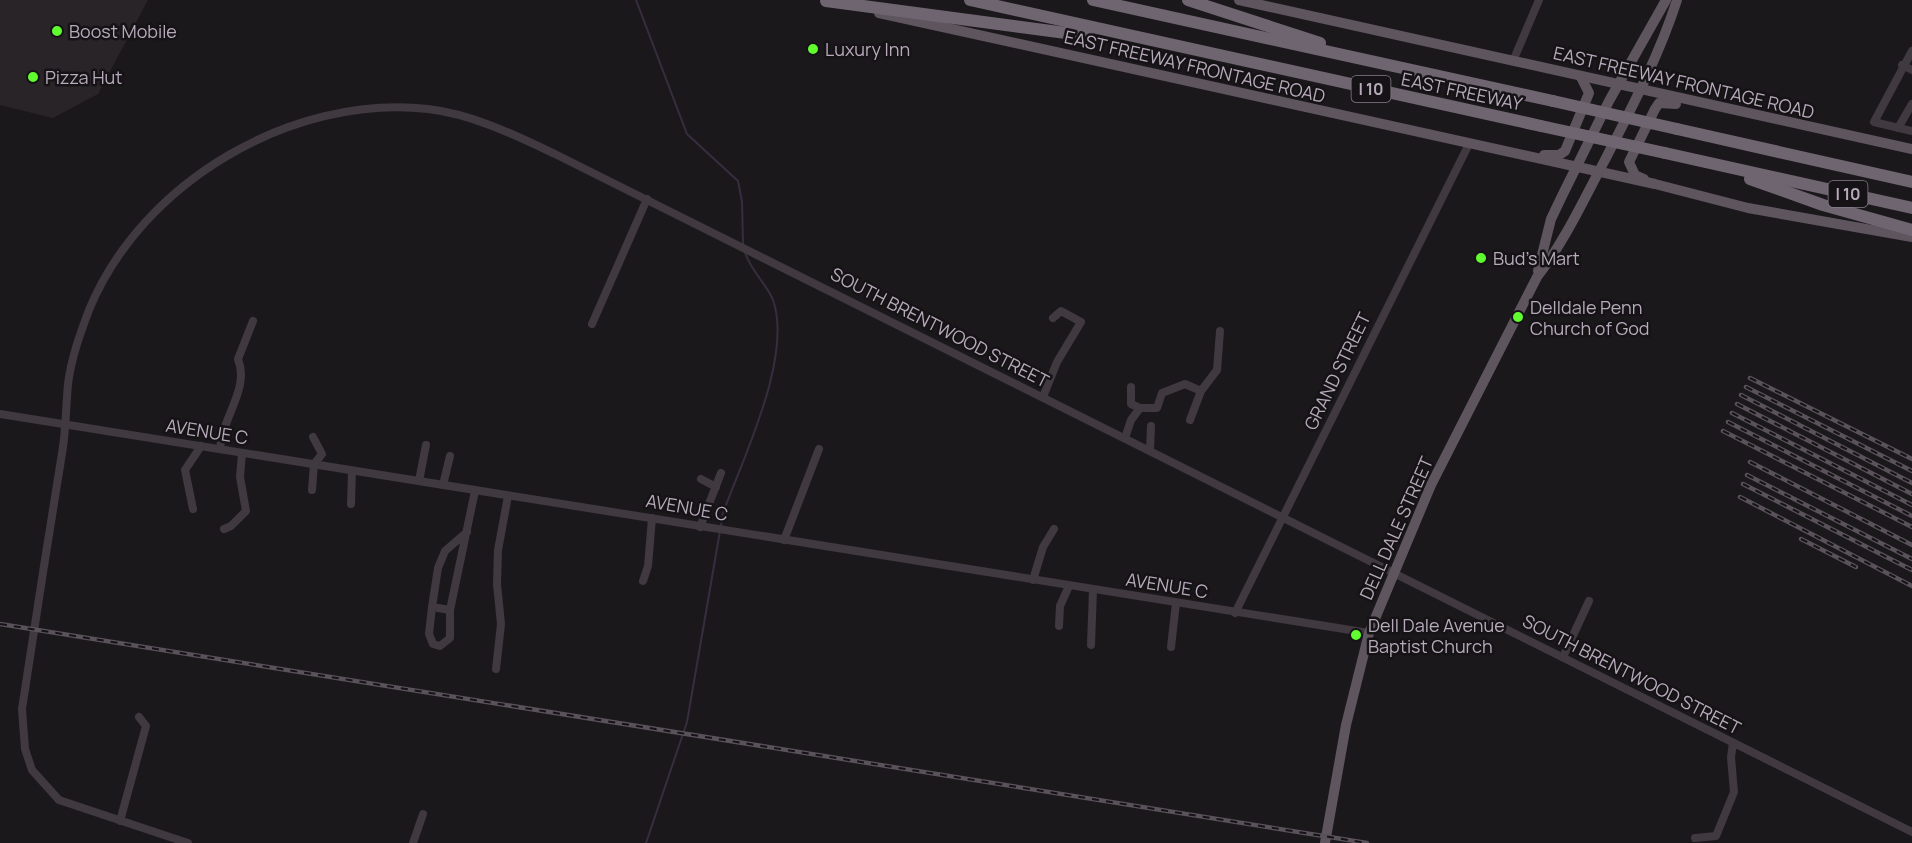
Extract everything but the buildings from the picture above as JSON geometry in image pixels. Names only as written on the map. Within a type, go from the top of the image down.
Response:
[{"type":"highway","name":"EAST FREEWAY","points":[[970,0],[1110,33],[1912,208]]},
{"type":"highway","name":"EAST FREEWAY","points":[[1093,0],[1912,182]]},
{"type":"highway","points":[[1188,0],[1401,68]]},
{"type":"highway","points":[[823,1],[1066,33],[1110,33]]},
{"type":"highway","points":[[1701,161],[1822,205],[1912,230]]},
{"type":"main road","name":"EAST FREEWAY FRONTAGE ROAD","points":[[1239,0],[1726,110],[1912,149]]},
{"type":"main road","name":"DELL DALE STREET","points":[[1537,277],[1551,219],[1618,84],[1646,31],[1666,0]]},
{"type":"main road","name":"DELL DALE STREET","points":[[1325,843],[1346,726],[1369,633],[1394,573],[1431,485],[1537,277],[1557,250],[1641,89],[1664,39],[1677,0]]},
{"type":"main road","name":"EAST FREEWAY FRONTAGE ROAD","points":[[823,1],[1655,184],[1748,208],[1912,237]]},
{"type":"main road","points":[[1488,147],[1503,146],[1549,156],[1565,151],[1589,93],[1581,77]]},
{"type":"main road","points":[[1655,184],[1635,175],[1629,162],[1659,103],[1726,110]]},
{"type":"street","points":[[1513,61],[1539,0]]},
{"type":"street","points":[[1912,51],[1902,65],[1875,122],[1912,131]]},
{"type":"street","points":[[1902,65],[1912,70]]},
{"type":"street","points":[[1898,128],[1912,104]]},
{"type":"street","name":"SOUTH BRENTWOOD STREET","points":[[188,843],[59,800],[32,770],[25,749],[22,709],[66,426],[73,359],[89,310],[114,261],[145,224],[184,186],[234,152],[274,133],[327,116],[353,111],[415,108],[441,111],[479,122],[534,144],[1912,832]]},
{"type":"street","name":"GRAND STREET","points":[[1235,613],[1468,144]]},
{"type":"street","points":[[592,324],[647,200]]},
{"type":"street","points":[[1043,398],[1057,362],[1081,322],[1061,311],[1053,318]]},
{"type":"street","points":[[220,449],[221,432],[238,392],[243,371],[238,359],[253,321]]},
{"type":"street","points":[[1190,420],[1201,391],[1217,370],[1220,331]]},
{"type":"street","points":[[1131,387],[1131,404],[1140,408],[1157,408],[1162,393],[1185,384],[1201,391]]},
{"type":"street","points":[[1125,438],[1131,420],[1140,408]]},
{"type":"street","name":"AVENUE C","points":[[0,414],[1369,633]]},
{"type":"street","points":[[1150,426],[1150,451]]},
{"type":"street","points":[[312,490],[314,465],[322,454],[313,437]]},
{"type":"street","points":[[419,481],[426,445]]},
{"type":"street","points":[[193,509],[185,470],[201,446]]},
{"type":"street","points":[[784,540],[819,449]]},
{"type":"street","points":[[224,529],[231,526],[246,511],[240,477],[242,453]]},
{"type":"street","points":[[443,485],[450,456]]},
{"type":"street","points":[[351,504],[352,471]]},
{"type":"street","points":[[700,527],[721,473]]},
{"type":"street","points":[[701,479],[716,487]]},
{"type":"street","points":[[467,532],[445,551],[438,568],[432,607],[430,639],[433,645],[440,646],[450,638],[450,610],[476,491]]},
{"type":"street","points":[[496,669],[501,624],[497,584],[498,550],[508,496]]},
{"type":"street","points":[[644,581],[648,566],[652,518]]},
{"type":"street","points":[[1033,580],[1043,547],[1054,529]]},
{"type":"street","points":[[1059,626],[1060,606],[1069,586]]},
{"type":"street","points":[[1091,645],[1093,590]]},
{"type":"street","points":[[1563,657],[1589,601]]},
{"type":"street","points":[[1171,647],[1176,603]]},
{"type":"street","points":[[432,607],[450,610]]},
{"type":"street","points":[[120,821],[146,726],[140,717]]},
{"type":"street","points":[[1695,838],[1716,836],[1734,792],[1731,757],[1733,743]]},
{"type":"street","points":[[413,843],[423,814]]},
{"type":"shaded area","points":[[0,0],[148,0],[98,94],[53,118],[0,105]]},
{"type":"waterway","points":[[636,0],[687,134],[738,181],[742,202],[743,244]]},
{"type":"waterway","points":[[721,526],[723,513],[763,407],[776,350],[777,323],[773,300],[750,265],[745,252]]},
{"type":"waterway","points":[[646,843],[687,722],[720,531]]},
{"type":"railway","points":[[1750,378],[1912,459]]},
{"type":"railway","points":[[1746,387],[1912,471]]},
{"type":"railway","points":[[1741,395],[1912,483]]},
{"type":"railway","points":[[1737,404],[1912,494]]},
{"type":"railway","points":[[1732,413],[1912,505]]},
{"type":"railway","points":[[1728,422],[1912,516]]},
{"type":"railway","points":[[1723,431],[1912,527]]},
{"type":"railway","points":[[1750,462],[1912,545]]},
{"type":"railway","points":[[1747,475],[1912,559]]},
{"type":"railway","points":[[1743,484],[1912,570]]},
{"type":"railway","points":[[1740,497],[1912,586]]},
{"type":"railway","points":[[1801,539],[1856,567]]},
{"type":"railway","points":[[0,624],[1367,843]]},
{"type":"place","name":"Boost Mobile","points":[[57,31]]},
{"type":"place","name":"Luxury Inn","points":[[813,49]]},
{"type":"place","name":"Pizza Hut","points":[[33,77]]},
{"type":"place","name":"Bud's Mart","points":[[1481,258]]},
{"type":"place","name":"Delldale Penn Church of God","points":[[1518,317]]},
{"type":"place","name":"Dell Dale Avenue Baptist Church","points":[[1356,635]]}]
